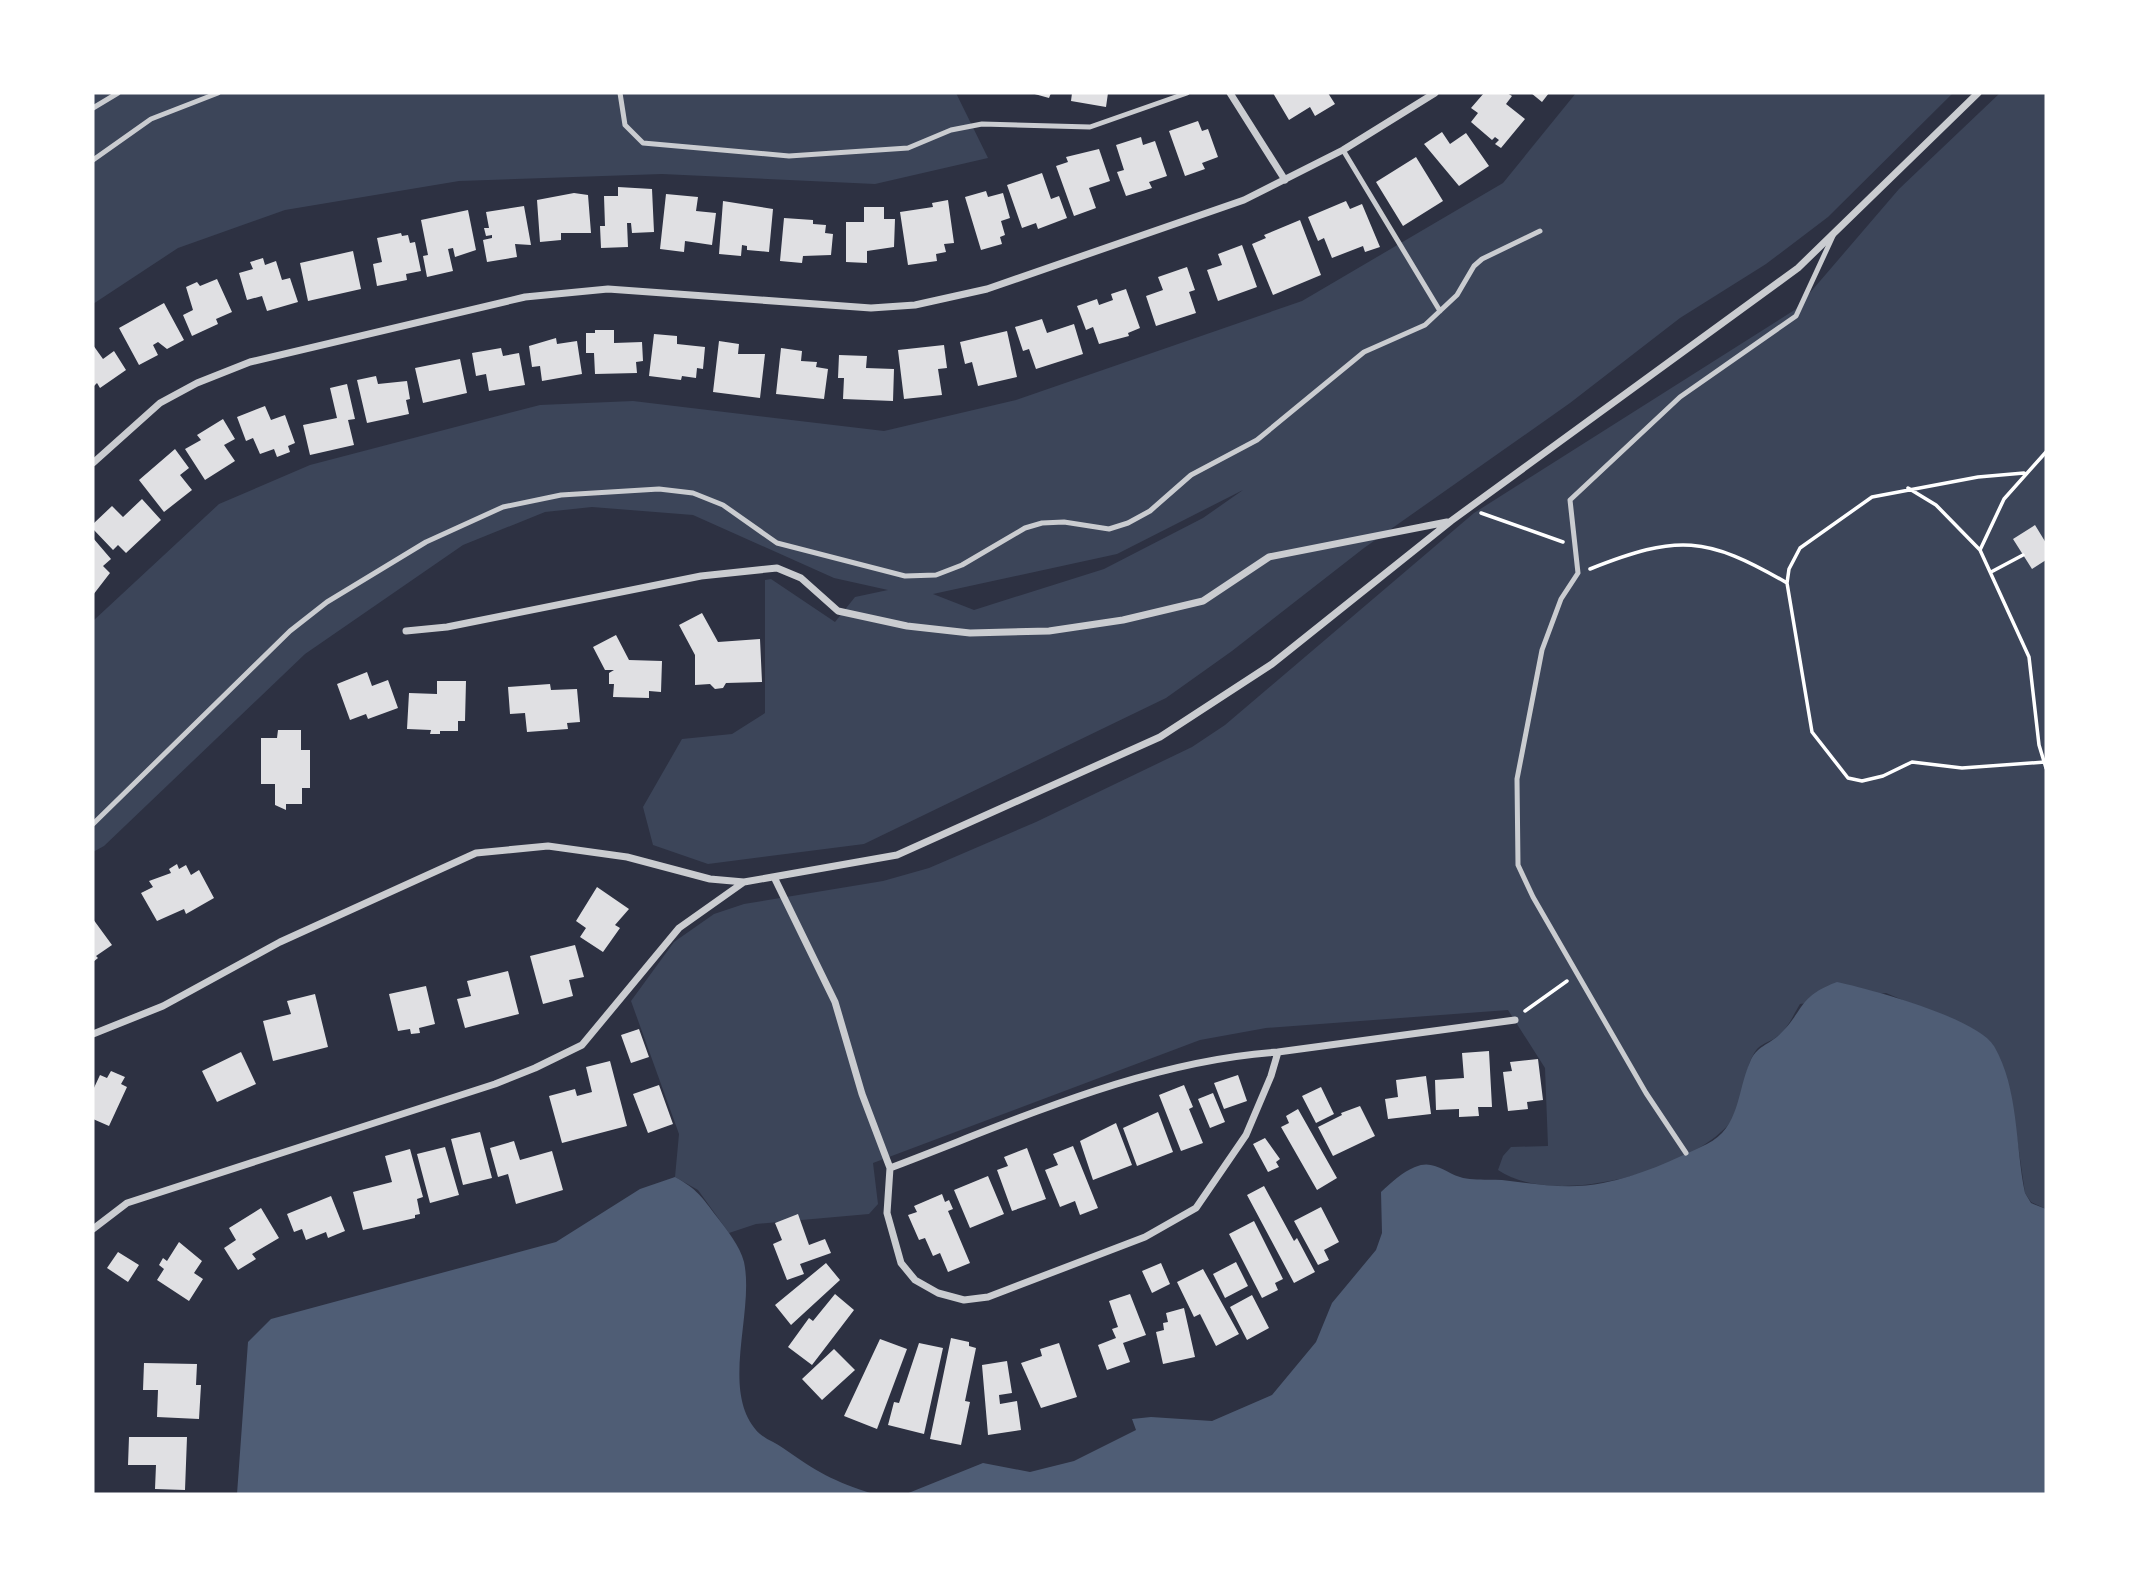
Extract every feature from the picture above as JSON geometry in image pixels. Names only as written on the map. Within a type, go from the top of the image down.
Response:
[{"type":"street","points":[[1230,93],[1285,180]]},
{"type":"street","points":[[93,463],[160,404],[197,383],[250,362],[367,332],[525,297],[608,289],[870,309],[956,298],[1034,275],[1244,200],[1343,150],[1435,93]]},
{"type":"street","points":[[93,1034],[163,1006],[280,942],[476,853],[548,846],[627,857],[710,879],[744,882],[774,877],[897,855],[1160,737],[1272,664],[1451,521],[1725,324],[1798,268],[1978,93]]},
{"type":"street","points":[[406,631],[447,628],[701,576],[777,568],[801,578],[838,611],[907,626],[970,633],[1049,631],[1123,620],[1203,601],[1269,556],[1451,521]]},
{"type":"street","points":[[774,877],[835,1002],[862,1094],[890,1168],[887,1213],[901,1264],[915,1280],[938,1293],[964,1300],[988,1297],[1145,1237],[1196,1208],[1225,1170],[1261,1104],[1278,1052]]},
{"type":"street","points":[[93,1229],[127,1203],[495,1084],[582,1045],[679,928],[744,882]]},
{"type":"street","points":[[890,1168],[1051,1107],[1193,1062],[1515,1020]]},
{"type":"lane","points":[[93,108],[118,93]]},
{"type":"lane","points":[[93,160],[151,119],[218,93]]},
{"type":"lane","points":[[620,93],[625,125],[643,143],[789,156],[908,149],[951,130],[982,124],[1090,127],[1187,93]]},
{"type":"lane","points":[[1343,150],[1440,311]]},
{"type":"lane","points":[[93,824],[289,631],[327,601],[426,542],[503,507],[562,495],[659,489],[693,493],[723,505],[777,543],[905,576],[936,575],[962,565],[1025,528],[1042,523],[1064,522],[1108,529],[1128,523],[1150,511],[1191,475],[1257,440],[1364,352],[1425,325],[1457,295],[1474,266],[1482,259],[1540,231]]},
{"type":"lane","points":[[1686,1153],[1646,1093],[1577,974],[1518,864],[1517,779],[1542,650],[1561,599],[1578,573],[1570,500],[1680,397],[1796,316],[1833,236]]},
{"type":"path","points":[[1980,550],[2004,499],[2046,452]]},
{"type":"path","points":[[2026,473],[1908,488],[1872,497],[1800,548],[1789,569],[1787,583],[1805,710],[1812,732],[1848,778],[1862,781],[1884,776],[1912,762],[1962,768],[2045,762]]},
{"type":"path","points":[[1908,488],[1936,505],[1980,550],[2029,657],[2039,745],[2046,768]]},
{"type":"path","points":[[1468,509],[1575,546]]},
{"type":"path","points":[[1578,573],[1642,549],[1686,545],[1721,549],[1787,583]]},
{"type":"path","points":[[1990,573],[2023,555]]},
{"type":"path","points":[[1515,1020],[1534,1001],[1577,974]]},
{"type":"shaded area","points":[[93,93],[956,93],[988,158],[875,184],[662,174],[459,181],[285,210],[178,248],[93,304]]},
{"type":"shaded area","points":[[1576,93],[1953,93],[1828,217],[1766,264],[1680,318],[1570,403],[1364,548],[1232,651],[1166,698],[864,844],[708,864],[653,845],[643,807],[682,739],[732,734],[765,713],[765,580],[771,579],[835,622],[855,597],[888,590],[834,578],[693,515],[592,507],[545,512],[463,545],[305,654],[104,846],[93,852],[93,621],[219,504],[310,465],[540,405],[633,401],[884,431],[1016,400],[1302,301],[1503,183]],"holes":[[[1243,490],[1203,518],[1104,569],[974,610],[933,594],[1117,554]]]},
{"type":"shaded area","points":[[2000,93],[2046,93],[2046,1209],[2031,1202],[2025,1193],[2010,1090],[1993,1045],[1976,1031],[1886,993],[1800,1004],[1782,1032],[1757,1049],[1748,1067],[1734,1116],[1729,1124],[1709,1141],[1683,1157],[1652,1170],[1584,1185],[1551,1186],[1522,1181],[1498,1170],[1503,1156],[1511,1147],[1548,1146],[1545,1068],[1508,1010],[1266,1028],[1200,1040],[873,1163],[878,1204],[869,1214],[756,1224],[729,1233],[698,1190],[675,1177],[679,1134],[631,1001],[674,942],[714,914],[744,904],[883,881],[929,868],[1036,822],[1192,747],[1225,725],[1474,513],[1796,309],[1899,189]]},
{"type":"shaded area","points":[[1837,982],[1922,1006],[1967,1025],[1984,1035],[1994,1046],[2002,1063],[2012,1099],[2025,1193],[2031,1203],[2046,1209],[2046,1494],[906,1494],[983,1463],[1030,1472],[1074,1461],[1136,1430],[1132,1419],[1151,1417],[1212,1421],[1272,1395],[1316,1342],[1332,1303],[1376,1250],[1382,1233],[1381,1192],[1401,1175],[1427,1164],[1470,1179],[1578,1186],[1616,1180],[1669,1162],[1707,1144],[1726,1129],[1756,1052],[1780,1034],[1808,999]]},
{"type":"shaded area","points":[[675,1177],[703,1199],[733,1238],[744,1262],[745,1305],[739,1375],[741,1397],[748,1417],[760,1434],[816,1470],[873,1494],[237,1494],[248,1342],[271,1319],[556,1242],[640,1189]]},
{"type":"building","points":[[1031,93],[1051,93],[1049,98]]},
{"type":"building","points":[[1072,93],[1108,93],[1106,107],[1071,101]]},
{"type":"building","points":[[1273,93],[1328,93],[1335,104],[1315,116],[1310,107],[1289,120]]},
{"type":"building","points":[[1484,93],[1507,93],[1512,96],[1506,104],[1525,119],[1501,148],[1495,144],[1499,140],[1495,137],[1492,140],[1471,122],[1478,113],[1471,108]]},
{"type":"building","points":[[1531,93],[1549,93],[1542,102]]},
{"type":"building","points":[[1198,121],[1202,131],[1208,129],[1218,157],[1202,163],[1205,169],[1185,176],[1169,131]]},
{"type":"building","points":[[1442,132],[1450,144],[1466,133],[1489,166],[1459,186],[1424,144]]},
{"type":"building","points":[[1141,137],[1143,145],[1155,141],[1167,176],[1149,182],[1152,188],[1126,196],[1117,172],[1124,170],[1116,145]]},
{"type":"building","points":[[1099,149],[1110,181],[1089,188],[1096,208],[1074,216],[1056,166],[1068,162],[1066,157]]},
{"type":"building","points":[[1416,157],[1443,201],[1403,226],[1376,182]]},
{"type":"building","points":[[1042,173],[1051,199],[1059,196],[1067,218],[1038,229],[1036,223],[1022,228],[1007,185]]},
{"type":"building","points":[[618,187],[652,189],[654,232],[632,233],[631,223],[627,223],[628,247],[601,248],[600,226],[605,226],[604,196],[618,196]]},
{"type":"building","points":[[986,191],[988,197],[1003,193],[1010,218],[1001,221],[1005,235],[1000,237],[1002,244],[981,250],[965,197]]},
{"type":"building","points":[[574,193],[588,195],[591,233],[561,233],[561,240],[540,242],[537,200]]},
{"type":"building","points":[[666,194],[698,197],[696,211],[716,213],[712,245],[685,241],[684,252],[660,249]]},
{"type":"building","points":[[948,200],[954,243],[944,244],[946,252],[936,254],[937,261],[908,265],[900,212],[933,207],[932,203]]},
{"type":"building","points":[[723,201],[773,209],[769,252],[747,250],[747,246],[742,245],[741,256],[719,254]]},
{"type":"building","points":[[1346,201],[1350,209],[1362,204],[1380,247],[1365,252],[1363,246],[1332,258],[1324,238],[1318,241],[1308,217]]},
{"type":"building","points":[[524,206],[531,245],[515,244],[517,257],[487,262],[483,240],[492,238],[492,235],[486,236],[484,228],[489,228],[486,212]]},
{"type":"building","points":[[864,207],[884,207],[884,219],[895,219],[894,247],[867,251],[867,263],[846,262],[846,222],[864,222]]},
{"type":"building","points":[[468,210],[476,250],[455,257],[453,248],[448,249],[453,271],[427,277],[423,256],[428,255],[421,220]]},
{"type":"building","points":[[784,218],[813,220],[813,224],[826,225],[825,233],[833,234],[831,255],[803,256],[802,263],[780,261]]},
{"type":"building","points":[[1300,220],[1321,275],[1273,295],[1252,244],[1266,238],[1264,235]]},
{"type":"building","points":[[401,233],[402,236],[408,235],[410,243],[415,242],[421,271],[406,274],[407,280],[377,286],[373,264],[382,262],[377,238]]},
{"type":"building","points":[[1242,245],[1257,287],[1218,301],[1207,270],[1222,265],[1218,254]]},
{"type":"building","points":[[353,251],[361,289],[308,301],[300,263]]},
{"type":"building","points":[[263,258],[265,265],[276,261],[282,280],[290,278],[298,302],[267,311],[262,296],[247,300],[239,273],[253,269],[250,262]]},
{"type":"building","points":[[1187,267],[1195,290],[1189,292],[1196,313],[1156,326],[1146,296],[1163,290],[1158,277]]},
{"type":"building","points":[[217,279],[232,312],[216,319],[218,324],[192,336],[183,315],[193,310],[186,287],[197,282],[200,286]]},
{"type":"building","points":[[1126,289],[1140,328],[1128,333],[1129,336],[1099,344],[1093,327],[1086,330],[1077,306],[1097,299],[1099,305],[1113,300],[1111,294]]},
{"type":"building","points":[[164,303],[184,340],[167,349],[158,342],[153,345],[158,355],[139,365],[119,328]]},
{"type":"building","points":[[1042,319],[1047,333],[1074,324],[1083,354],[1036,369],[1029,349],[1023,351],[1015,327]]},
{"type":"building","points":[[595,330],[614,330],[614,343],[642,342],[643,361],[636,362],[637,373],[595,374],[594,353],[586,353],[586,333],[595,333]]},
{"type":"building","points":[[1007,331],[1017,377],[978,386],[972,362],[965,364],[960,342]]},
{"type":"building","points":[[654,334],[677,336],[677,344],[705,347],[703,369],[697,368],[696,378],[682,376],[681,380],[649,376]]},
{"type":"building","points":[[556,338],[557,344],[577,341],[582,374],[542,381],[540,366],[532,367],[529,346]]},
{"type":"building","points":[[719,341],[739,344],[738,354],[765,354],[760,398],[713,392]]},
{"type":"building","points":[[93,345],[103,359],[114,351],[126,370],[100,388],[97,383],[93,387]]},
{"type":"building","points":[[944,345],[947,368],[938,369],[942,395],[904,399],[898,350]]},
{"type":"building","points":[[501,348],[503,356],[519,353],[525,385],[489,391],[486,374],[476,376],[472,353]]},
{"type":"building","points":[[781,348],[802,351],[801,361],[817,362],[816,367],[828,369],[824,399],[776,394]]},
{"type":"building","points":[[839,355],[867,356],[866,368],[894,369],[893,401],[843,399],[844,378],[838,378]]},
{"type":"building","points":[[460,359],[467,393],[423,403],[415,368]]},
{"type":"building","points":[[376,376],[378,384],[407,381],[410,399],[406,400],[409,414],[367,423],[357,380]]},
{"type":"building","points":[[347,384],[355,419],[348,420],[354,445],[310,455],[303,425],[337,418],[330,388]]},
{"type":"building","points":[[265,406],[271,420],[285,415],[295,443],[288,446],[290,452],[277,457],[274,449],[260,454],[253,438],[246,441],[237,417]]},
{"type":"building","points":[[223,419],[235,439],[224,445],[235,461],[205,480],[185,449],[201,440],[197,435]]},
{"type":"building","points":[[175,449],[189,468],[180,475],[192,490],[164,512],[139,480]]},
{"type":"building","points":[[142,499],[161,520],[126,553],[118,545],[113,550],[93,529],[93,524],[112,506],[123,517]]},
{"type":"building","points":[[2035,525],[2046,543],[2046,560],[2032,569],[2013,539]]},
{"type":"building","points":[[93,538],[111,559],[103,566],[110,573],[93,595]]},
{"type":"building","points":[[702,613],[718,642],[760,639],[762,682],[726,683],[723,688],[715,689],[710,684],[695,685],[695,655],[679,625]]},
{"type":"building","points":[[616,635],[629,660],[662,661],[661,692],[649,691],[649,698],[613,697],[614,684],[609,684],[609,673],[614,670],[605,670],[593,647]]},
{"type":"building","points":[[367,672],[372,686],[388,680],[398,708],[368,719],[366,714],[350,720],[337,684]]},
{"type":"building","points":[[437,681],[466,681],[465,721],[458,721],[458,731],[440,731],[440,734],[430,734],[431,730],[407,729],[409,693],[437,694]]},
{"type":"building","points":[[550,684],[551,690],[577,689],[580,722],[567,723],[568,729],[527,732],[525,713],[510,714],[508,687]]},
{"type":"building","points":[[278,730],[301,730],[301,750],[310,750],[310,788],[302,788],[302,804],[286,804],[286,810],[275,805],[275,784],[261,784],[261,738],[277,738]]},
{"type":"building","points":[[177,864],[179,869],[186,865],[191,875],[199,870],[214,898],[186,914],[184,909],[157,921],[141,893],[153,887],[149,881],[171,873],[169,869]]},
{"type":"building","points":[[597,887],[629,909],[615,925],[620,928],[603,952],[580,937],[586,928],[576,921]]},
{"type":"building","points":[[93,919],[112,945],[96,956],[98,958],[93,962]]},
{"type":"building","points":[[575,945],[584,977],[569,980],[573,996],[543,1004],[530,956]]},
{"type":"building","points":[[508,971],[519,1014],[465,1028],[457,999],[471,996],[467,981]]},
{"type":"building","points":[[426,986],[435,1024],[419,1028],[420,1033],[411,1034],[410,1029],[398,1031],[389,994]]},
{"type":"building","points":[[315,994],[328,1047],[273,1061],[263,1021],[291,1014],[287,1001]]},
{"type":"building","points":[[639,1029],[649,1057],[631,1063],[621,1035]]},
{"type":"building","points":[[1489,1051],[1492,1107],[1478,1107],[1479,1116],[1459,1117],[1459,1109],[1436,1110],[1435,1080],[1464,1078],[1462,1053]]},
{"type":"building","points":[[241,1052],[256,1084],[217,1102],[202,1071]]},
{"type":"building","points":[[1538,1059],[1543,1100],[1527,1102],[1528,1109],[1508,1111],[1503,1072],[1512,1071],[1510,1062]]},
{"type":"building","points":[[610,1061],[627,1126],[562,1143],[549,1096],[575,1089],[577,1096],[592,1092],[586,1067]]},
{"type":"building","points":[[111,1071],[125,1077],[121,1084],[127,1087],[109,1126],[93,1119],[93,1090],[100,1075],[107,1078]]},
{"type":"building","points":[[1238,1075],[1247,1101],[1224,1109],[1214,1083]]},
{"type":"building","points":[[1426,1076],[1431,1114],[1388,1119],[1385,1099],[1398,1097],[1396,1080]]},
{"type":"building","points":[[659,1085],[673,1124],[648,1133],[633,1094]]},
{"type":"building","points":[[1184,1085],[1193,1107],[1189,1109],[1203,1143],[1181,1151],[1159,1095]]},
{"type":"building","points":[[1321,1087],[1334,1114],[1316,1123],[1302,1096]]},
{"type":"building","points":[[1213,1093],[1225,1122],[1210,1128],[1198,1099]]},
{"type":"building","points":[[1360,1106],[1375,1136],[1333,1156],[1318,1127],[1342,1115],[1341,1113]]},
{"type":"building","points":[[1298,1109],[1337,1178],[1317,1190],[1281,1127],[1289,1123],[1286,1116]]},
{"type":"building","points":[[1158,1112],[1173,1152],[1137,1166],[1123,1128]]},
{"type":"building","points":[[1116,1123],[1132,1165],[1093,1180],[1080,1141]]},
{"type":"building","points":[[480,1132],[492,1178],[463,1185],[451,1139]]},
{"type":"building","points":[[1265,1138],[1280,1159],[1276,1162],[1279,1167],[1268,1172],[1253,1144]]},
{"type":"building","points":[[514,1141],[520,1160],[552,1151],[563,1190],[516,1204],[508,1174],[498,1177],[490,1148]]},
{"type":"building","points":[[1073,1146],[1098,1208],[1080,1215],[1075,1201],[1060,1207],[1045,1170],[1058,1165],[1053,1154]]},
{"type":"building","points":[[445,1147],[459,1195],[430,1203],[417,1154]]},
{"type":"building","points":[[1027,1148],[1046,1199],[1012,1211],[997,1170],[1008,1166],[1004,1157]]},
{"type":"building","points":[[410,1149],[423,1197],[417,1199],[420,1214],[415,1215],[415,1218],[363,1230],[353,1192],[392,1182],[385,1156]]},
{"type":"building","points":[[988,1176],[1004,1214],[970,1228],[954,1190]]},
{"type":"building","points":[[1264,1186],[1294,1241],[1297,1238],[1315,1272],[1294,1283],[1247,1195]]},
{"type":"building","points":[[942,1194],[945,1202],[949,1200],[953,1209],[948,1211],[970,1263],[948,1272],[940,1253],[933,1256],[925,1238],[919,1240],[908,1215],[917,1212],[914,1206]]},
{"type":"building","points":[[331,1196],[345,1231],[328,1238],[326,1232],[306,1240],[302,1229],[294,1232],[287,1214]]},
{"type":"building","points":[[1321,1207],[1339,1242],[1324,1250],[1329,1260],[1318,1265],[1294,1221]]},
{"type":"building","points":[[261,1208],[279,1238],[252,1254],[256,1259],[238,1270],[224,1248],[236,1240],[229,1228]]},
{"type":"building","points":[[798,1214],[809,1245],[825,1239],[831,1253],[800,1264],[804,1274],[787,1280],[773,1244],[782,1240],[775,1223]]},
{"type":"building","points":[[1254,1221],[1283,1279],[1275,1283],[1278,1290],[1262,1298],[1229,1234]]},
{"type":"building","points":[[179,1242],[202,1261],[194,1273],[203,1279],[189,1301],[157,1280],[164,1269],[159,1265],[163,1258],[167,1261]]},
{"type":"building","points":[[118,1252],[139,1265],[128,1282],[107,1268]]},
{"type":"building","points":[[1236,1262],[1248,1286],[1225,1298],[1213,1274]]},
{"type":"building","points":[[826,1263],[840,1280],[791,1325],[775,1305]]},
{"type":"building","points":[[1161,1263],[1170,1284],[1152,1293],[1142,1271]]},
{"type":"building","points":[[1203,1269],[1239,1334],[1216,1346],[1200,1314],[1194,1317],[1177,1282]]},
{"type":"building","points":[[835,1294],[854,1310],[812,1365],[788,1347],[809,1318],[813,1321]]},
{"type":"building","points":[[1130,1294],[1146,1335],[1123,1343],[1130,1362],[1107,1370],[1098,1345],[1116,1338],[1112,1329],[1118,1327],[1109,1301]]},
{"type":"building","points":[[1252,1295],[1269,1328],[1247,1340],[1230,1307]]},
{"type":"building","points":[[1184,1308],[1195,1357],[1163,1364],[1156,1332],[1164,1330],[1163,1323],[1168,1322],[1166,1313]]},
{"type":"building","points":[[951,1338],[969,1342],[969,1346],[976,1348],[965,1401],[970,1402],[961,1445],[930,1439]]},
{"type":"building","points":[[880,1339],[907,1349],[877,1429],[844,1416]]},
{"type":"building","points":[[919,1343],[943,1348],[924,1434],[888,1425],[894,1402],[899,1403]]},
{"type":"building","points":[[1059,1343],[1077,1397],[1041,1408],[1021,1363],[1042,1356],[1040,1349]]},
{"type":"building","points":[[834,1349],[855,1370],[822,1400],[802,1379]]},
{"type":"building","points":[[1007,1361],[1012,1393],[999,1395],[1000,1404],[1017,1401],[1021,1430],[988,1435],[982,1365]]},
{"type":"building","points":[[144,1363],[197,1364],[196,1385],[201,1385],[199,1419],[157,1417],[158,1390],[143,1390]]},
{"type":"building","points":[[129,1437],[187,1437],[185,1490],[155,1489],[156,1465],[128,1465]]}]
